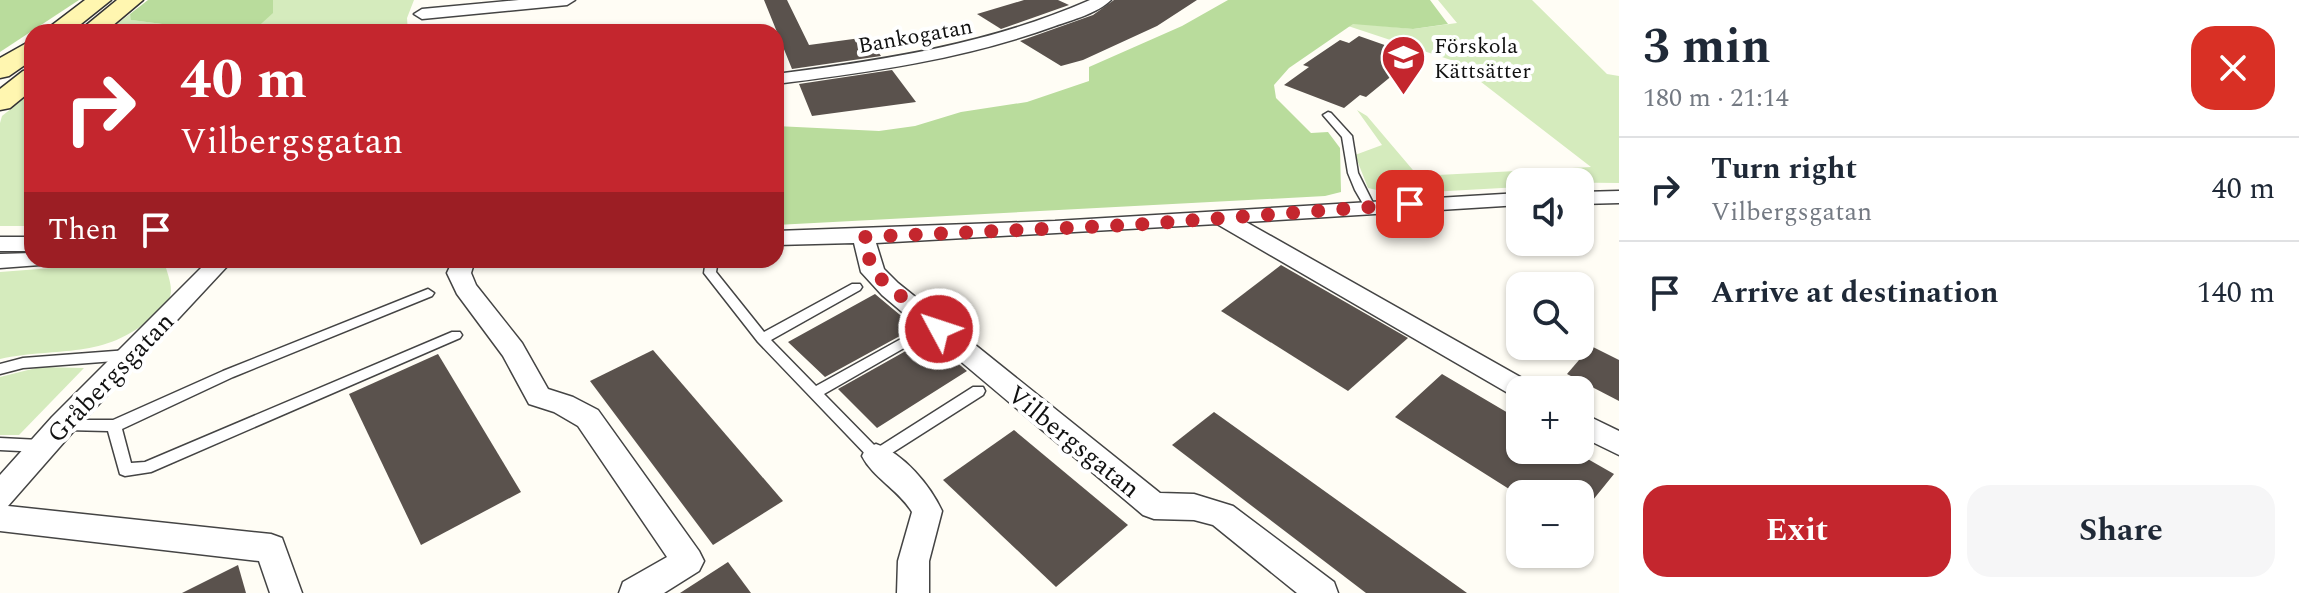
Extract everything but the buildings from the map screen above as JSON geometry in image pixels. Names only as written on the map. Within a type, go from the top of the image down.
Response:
[{"type":"main road","points":[[66,24],[100,0]]},
{"type":"main road","points":[[100,24],[132,0]]},
{"type":"main road","points":[[0,70],[24,54]]},
{"type":"main road","points":[[0,102],[24,83]]},
{"type":"street","points":[[425,7],[567,0]]},
{"type":"street","name":"Bankogatan","points":[[784,78],[898,63],[977,46],[1051,23],[1103,0]]},
{"type":"street","points":[[1594,198],[1619,197]]},
{"type":"street","points":[[784,238],[863,237],[1506,200]]},
{"type":"street","points":[[1222,218],[1506,381]]},
{"type":"street","name":"Vilbergsgatan","points":[[863,237],[873,272],[890,289],[1154,506],[1194,507],[1222,515],[1322,593]]},
{"type":"street","points":[[0,244],[24,244]]},
{"type":"street","points":[[0,261],[24,260]]},
{"type":"street","name":"Gråbergsgatan","points":[[0,496],[62,425],[215,268]]},
{"type":"street","points":[[461,268],[459,273],[465,288],[513,350],[539,397],[563,404],[588,418],[688,561],[635,593]]},
{"type":"street","points":[[1594,431],[1619,444]]},
{"type":"street","points":[[876,456],[916,493],[927,511],[924,530],[914,553],[913,593]]},
{"type":"street","points":[[0,518],[271,548],[286,593]]},
{"type":"lane","points":[[1328,115],[1347,136],[1348,161],[1357,189],[1370,207]]},
{"type":"lane","points":[[711,268],[710,273],[762,339],[876,456],[978,391]]},
{"type":"lane","points":[[762,339],[856,287]]},
{"type":"lane","points":[[62,425],[114,426],[228,374],[428,293]]},
{"type":"lane","points":[[114,426],[125,470],[146,468],[456,335]]},
{"type":"lane","points":[[815,393],[914,337]]},
{"type":"lane","points":[[0,369],[23,363],[133,355]]},
{"type":"lane","points":[[0,444],[44,446]]},
{"type":"green space","points":[[0,0],[79,0],[43,24],[24,24],[24,36],[0,52]]},
{"type":"green space","points":[[148,0],[273,0],[273,13],[261,24],[162,24],[131,20],[130,14]]},
{"type":"green space","points":[[265,0],[414,0],[407,24],[246,24]]},
{"type":"green space","points":[[1228,0],[1430,0],[1448,24],[1413,29],[1353,24],[1289,68],[1274,85],[1276,98],[1311,133],[1328,132],[1340,148],[1341,192],[1325,196],[784,225],[784,126],[879,131],[915,126],[961,112],[1027,102],[1089,81],[1089,67],[1182,26]]},
{"type":"green space","points":[[1438,0],[1532,0],[1607,74],[1619,76],[1619,183],[1594,183],[1594,168],[1572,168],[1591,167],[1454,61],[1348,26],[1353,23],[1413,29],[1457,23]]},
{"type":"green space","points":[[130,14],[132,20],[162,24],[117,24]]},
{"type":"green space","points":[[24,98],[24,226],[0,226],[2,116]]},
{"type":"green space","points":[[1357,110],[1367,116],[1418,176],[1506,171],[1506,188],[1394,194],[1368,188],[1355,155],[1382,145]]},
{"type":"green space","points":[[52,268],[166,268],[171,290],[169,300],[154,316],[117,340],[80,350],[0,359],[0,272]]},
{"type":"green space","points":[[40,367],[84,368],[19,435],[0,435],[0,377]]},
{"type":"place","name":"Förskola Kättsätter","points":[[1403,97]]},
{"type":"route","points":[[939,329],[873,272],[863,237],[1131,225],[1410,204]]}]
